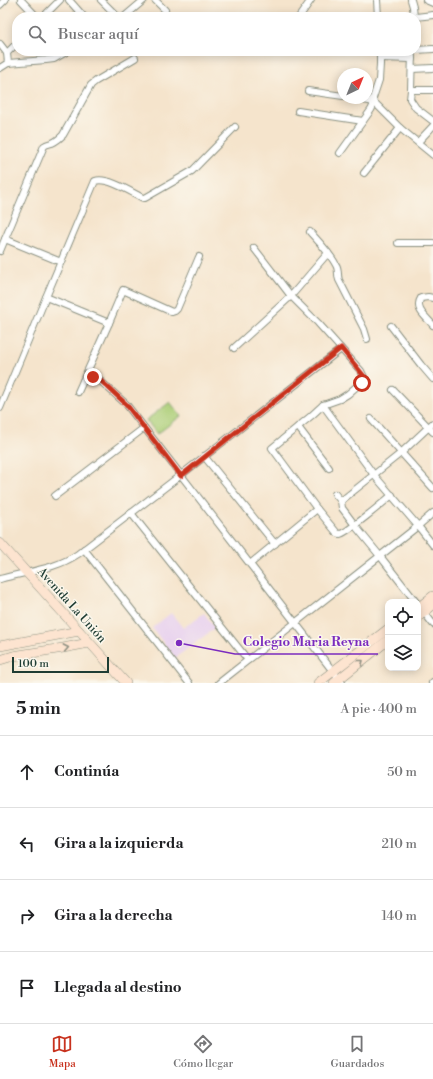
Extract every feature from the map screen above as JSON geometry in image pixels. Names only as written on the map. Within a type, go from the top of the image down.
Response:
[{"type":"street","points":[[0,5],[5,0]]},
{"type":"street","points":[[21,0],[32,12]]},
{"type":"street","points":[[48,12],[60,0]]},
{"type":"street","points":[[69,0],[80,12]]},
{"type":"street","points":[[101,0],[113,12]]},
{"type":"street","points":[[106,5],[113,0]]},
{"type":"street","points":[[130,12],[144,0]]},
{"type":"street","points":[[155,0],[165,10]]},
{"type":"street","points":[[303,12],[311,0]]},
{"type":"street","points":[[377,0],[378,12]]},
{"type":"street","points":[[411,0],[414,12]]},
{"type":"street","points":[[426,0],[433,3]]},
{"type":"street","points":[[421,16],[433,15]]},
{"type":"street","points":[[0,44],[7,54],[8,63]]},
{"type":"street","points":[[7,54],[12,48]]},
{"type":"street","points":[[421,50],[433,49]]},
{"type":"street","points":[[0,68],[8,63],[50,60],[59,56]]},
{"type":"street","points":[[0,251],[44,146],[59,139],[63,135],[91,85],[134,58]]},
{"type":"street","points":[[340,153],[371,110],[379,80],[380,58],[412,59],[412,90],[410,99],[413,104],[433,121]]},
{"type":"street","points":[[412,69],[433,68]]},
{"type":"street","points":[[412,90],[433,90]]},
{"type":"street","points":[[308,91],[337,95]]},
{"type":"street","points":[[374,102],[400,128],[433,155]]},
{"type":"street","points":[[298,111],[363,121]]},
{"type":"street","points":[[418,142],[433,126]]},
{"type":"street","points":[[0,408],[96,181],[103,180],[145,198],[192,171],[235,127]]},
{"type":"street","points":[[364,173],[400,128]]},
{"type":"street","points":[[310,232],[337,266],[339,280],[364,329],[367,339]]},
{"type":"street","points":[[5,239],[61,262]]},
{"type":"street","points":[[398,243],[433,243]]},
{"type":"street","points":[[254,248],[291,296],[310,314],[341,348],[365,379],[340,399],[323,405],[272,448],[336,533],[340,534],[355,525],[392,495]]},
{"type":"street","points":[[234,348],[291,296],[328,253]]},
{"type":"street","points":[[78,392],[123,290],[172,312],[175,311],[199,257]]},
{"type":"street","points":[[46,297],[109,323]]},
{"type":"street","points":[[433,298],[421,298],[418,304],[418,307],[433,325]]},
{"type":"street","points":[[391,326],[433,379]]},
{"type":"street","points":[[0,579],[53,567],[72,558],[181,476],[204,456],[341,348]]},
{"type":"street","points":[[83,381],[95,377],[98,378],[126,404],[333,671],[338,682],[385,643]]},
{"type":"street","points":[[341,501],[432,428],[393,390]]},
{"type":"street","points":[[323,405],[374,475],[433,545]]},
{"type":"street","points":[[371,419],[433,488]]},
{"type":"street","points":[[298,427],[329,468]]},
{"type":"street","points":[[55,496],[144,428]]},
{"type":"street","points":[[204,456],[275,544]]},
{"type":"street","points":[[336,494],[341,501],[342,508],[412,599]]},
{"type":"street","points":[[250,564],[317,509]]},
{"type":"street","points":[[131,513],[248,660]]},
{"type":"street","points":[[219,683],[433,513]]},
{"type":"street","name":"Avenida La Unión","points":[[0,543],[126,683]]},
{"type":"street","points":[[84,549],[189,683]]},
{"type":"street","points":[[421,606],[433,596]]},
{"type":"street","points":[[421,608],[433,605]]},
{"type":"street","points":[[421,610],[433,624]]},
{"type":"street","points":[[0,646],[79,631]]},
{"type":"street","points":[[318,683],[385,631]]},
{"type":"street","points":[[0,660],[13,656],[90,643]]},
{"type":"shaded area","points":[[171,613],[183,628],[204,613],[215,628],[175,658],[152,628]]},
{"type":"green space","points":[[170,402],[181,416],[157,434],[146,420]]},
{"type":"place","name":"Colegio Maria Reyna","points":[[179,643]]},
{"type":"route","points":[[93,377],[98,378],[126,404],[181,476],[204,456],[341,348],[363,375],[365,379],[362,383]]}]
